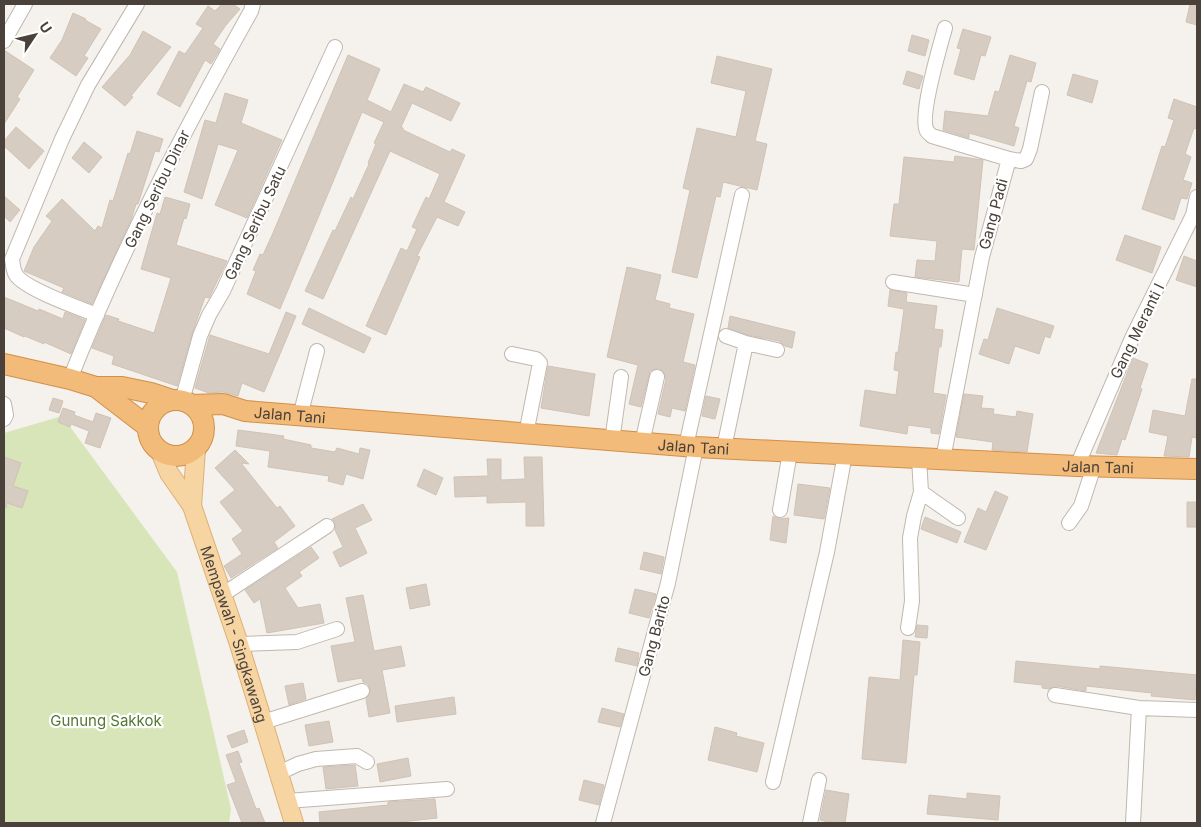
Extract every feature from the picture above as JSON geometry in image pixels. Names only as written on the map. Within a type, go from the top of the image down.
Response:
[{"type":"highway","points":[[4,364],[96,387],[122,387],[182,402],[201,415],[204,429],[200,443],[196,449],[182,456],[166,455],[152,443],[148,427],[153,412],[158,407],[182,402]]},
{"type":"highway","points":[[96,387],[148,427]]},
{"type":"highway","name":"Jalan Tani","points":[[182,402],[223,404],[246,411],[300,416],[642,443],[1085,466],[1197,469]]},
{"type":"highway","points":[[204,429],[214,421],[246,411]]},
{"type":"main road","points":[[192,506],[196,449]]},
{"type":"main road","name":"Mempawah - Singkawang","points":[[160,451],[169,473],[192,506],[239,644],[294,823]]},
{"type":"street","points":[[4,41],[25,4]]},
{"type":"street","points":[[96,315],[52,298],[16,276],[12,259],[55,156],[88,84],[136,4]]},
{"type":"street","name":"Gang Seribu Dinar","points":[[70,379],[96,315],[172,156],[254,5]]},
{"type":"street","name":"Gang Padi","points":[[943,459],[982,257],[1009,159],[932,136],[926,130],[925,120],[929,92],[945,28]]},
{"type":"street","name":"Gang Seribu Satu","points":[[182,402],[200,336],[206,322],[227,282],[336,47]]},
{"type":"street","points":[[1009,159],[1026,160],[1042,92]]},
{"type":"street","name":"Gang Barito","points":[[603,823],[668,584],[691,446],[742,195]]},
{"type":"street","name":"Gang Meranti I","points":[[1069,523],[1081,506],[1085,466],[1133,336],[1193,215],[1197,197]]},
{"type":"street","points":[[893,282],[975,295]]},
{"type":"street","points":[[726,336],[777,350]]},
{"type":"street","points":[[724,448],[746,343]]},
{"type":"street","points":[[300,416],[317,350]]},
{"type":"street","points":[[512,354],[536,359],[540,363],[526,434]]},
{"type":"street","points":[[612,441],[621,377]]},
{"type":"street","points":[[642,443],[657,377]]},
{"type":"street","points":[[4,404],[6,415],[4,419]]},
{"type":"street","points":[[780,510],[790,452]]},
{"type":"street","points":[[773,782],[827,552],[845,454]]},
{"type":"street","points":[[908,628],[912,601],[910,538],[920,492],[920,458]]},
{"type":"street","points":[[920,492],[958,518]]},
{"type":"street","points":[[222,595],[327,526]]},
{"type":"street","points":[[239,644],[298,642],[337,629]]},
{"type":"street","points":[[263,722],[362,691]]},
{"type":"street","points":[[1055,695],[1139,708],[1197,710]]},
{"type":"street","points":[[1133,823],[1139,708]]},
{"type":"street","points":[[279,774],[298,764],[316,759],[357,756],[367,762]]},
{"type":"street","points":[[810,823],[819,780]]},
{"type":"street","points":[[287,801],[447,789]]},
{"type":"green space","name":"Gunung Sakkok","points":[[62,416],[177,572],[231,809],[229,823],[4,823],[4,433]]},
{"type":"building","points":[[222,4],[233,4],[240,9],[213,44],[220,49],[211,64],[205,60],[180,107],[157,94],[179,51],[185,54],[203,28],[196,24],[208,6],[215,11]]},
{"type":"building","points":[[1190,4],[1197,4],[1197,25],[1186,22]]},
{"type":"building","points":[[73,13],[101,29],[84,56],[88,58],[76,76],[50,58],[62,40]]},
{"type":"building","points":[[963,29],[991,37],[985,56],[981,55],[974,80],[954,74],[961,49],[957,48]]},
{"type":"building","points":[[143,31],[171,47],[125,106],[102,87],[130,55]]},
{"type":"building","points":[[912,35],[929,40],[925,56],[908,51]]},
{"type":"building","points":[[4,50],[34,70],[17,97],[20,99],[4,124]]},
{"type":"building","points":[[348,55],[380,69],[367,100],[391,112],[404,84],[423,92],[426,87],[460,103],[451,121],[412,103],[401,127],[403,130],[450,152],[452,149],[465,155],[444,202],[465,212],[458,226],[437,217],[417,256],[420,257],[386,335],[366,326],[401,248],[407,251],[417,229],[412,227],[426,197],[429,199],[440,174],[390,151],[323,299],[305,291],[333,230],[335,231],[351,197],[353,199],[369,164],[376,144],[374,143],[384,122],[362,112],[280,309],[247,294],[256,271],[253,270],[260,254],[263,255],[273,233]]},
{"type":"building","points":[[1010,55],[1036,63],[1031,82],[1027,81],[1014,126],[1019,128],[1014,146],[969,133],[969,138],[943,130],[945,111],[988,116],[995,91],[999,92]]},
{"type":"building","points":[[717,56],[772,69],[755,141],[767,144],[757,190],[723,182],[720,197],[716,196],[697,278],[672,272],[690,190],[683,188],[697,128],[736,137],[746,91],[711,83]]},
{"type":"building","points":[[907,71],[923,76],[919,89],[903,84]]},
{"type":"building","points":[[1073,74],[1098,81],[1092,103],[1067,95]]},
{"type":"building","points":[[225,93],[248,100],[241,123],[282,140],[247,218],[215,205],[238,150],[218,144],[202,199],[184,192],[205,120],[216,123]]},
{"type":"building","points":[[1174,99],[1197,107],[1197,129],[1194,128],[1185,154],[1191,157],[1183,180],[1192,183],[1187,199],[1181,198],[1174,220],[1142,209],[1162,146],[1165,147],[1174,120],[1168,118]]},
{"type":"building","points":[[16,127],[44,151],[29,169],[4,146],[4,141]]},
{"type":"building","points":[[137,131],[163,139],[159,152],[155,151],[138,204],[136,204],[131,220],[92,304],[62,292],[64,288],[24,271],[34,247],[52,221],[46,216],[62,199],[95,231],[98,226],[102,228],[110,200],[113,201]]},
{"type":"building","points":[[84,142],[102,157],[89,173],[72,158]]},
{"type":"building","points":[[955,156],[983,160],[974,250],[962,249],[959,282],[915,277],[917,260],[935,261],[937,241],[890,236],[894,204],[899,204],[904,157],[954,162]]},
{"type":"building","points":[[4,196],[20,210],[10,222],[4,216]]},
{"type":"building","points":[[165,197],[190,204],[176,245],[227,261],[209,298],[205,297],[177,386],[112,364],[114,356],[92,348],[106,315],[154,333],[171,278],[141,269],[157,213],[160,214]]},
{"type":"building","points":[[1125,235],[1161,247],[1152,273],[1116,260]]},
{"type":"building","points":[[1184,256],[1197,261],[1197,287],[1176,280]]},
{"type":"building","points":[[627,267],[661,275],[655,300],[670,304],[669,308],[694,314],[683,362],[695,365],[685,411],[672,408],[670,417],[658,414],[666,379],[663,371],[658,368],[650,371],[641,407],[629,404],[638,365],[607,357]]},
{"type":"building","points":[[890,290],[907,293],[906,302],[937,306],[934,329],[943,330],[933,393],[946,395],[939,434],[931,433],[931,428],[908,425],[907,434],[860,426],[865,390],[896,395],[899,371],[894,370],[904,309],[888,306]]},
{"type":"building","points":[[4,297],[63,319],[65,312],[85,320],[71,354],[4,328]]},
{"type":"building","points":[[309,308],[371,338],[364,353],[302,324]]},
{"type":"building","points":[[997,308],[1054,326],[1050,338],[1045,336],[1039,354],[1015,346],[1009,364],[979,354],[984,339],[988,340]]},
{"type":"building","points":[[286,312],[296,316],[264,392],[242,383],[238,396],[223,392],[209,393],[195,388],[210,335],[269,354]]},
{"type":"building","points":[[730,316],[795,332],[792,348],[785,346],[779,341],[748,335],[728,328]]},
{"type":"building","points":[[1133,358],[1148,364],[1125,440],[1122,439],[1117,455],[1096,453]]},
{"type":"building","points":[[548,366],[595,374],[589,416],[541,408]]},
{"type":"building","points":[[1192,379],[1197,379],[1196,438],[1192,437],[1189,457],[1164,456],[1168,436],[1149,432],[1153,410],[1185,416]]},
{"type":"building","points":[[964,394],[983,396],[981,408],[994,409],[993,414],[1016,417],[1017,411],[1033,414],[1027,452],[992,450],[993,442],[956,437]]},
{"type":"building","points":[[706,396],[720,399],[715,419],[702,416]]},
{"type":"building","points":[[53,398],[63,401],[59,413],[49,410]]},
{"type":"building","points":[[63,408],[75,412],[74,415],[93,422],[96,413],[111,418],[100,448],[85,443],[89,431],[71,424],[70,427],[58,422]]},
{"type":"building","points":[[238,430],[284,436],[283,439],[311,445],[311,448],[335,452],[337,448],[359,454],[360,448],[370,450],[363,479],[346,474],[343,485],[328,481],[329,476],[268,467],[270,451],[236,446]]},
{"type":"building","points":[[235,450],[249,464],[241,463],[277,508],[280,506],[295,526],[274,542],[278,548],[231,578],[224,566],[242,554],[232,539],[243,531],[220,502],[235,490],[215,468]]},
{"type":"building","points":[[4,457],[21,463],[13,486],[28,491],[22,508],[7,503],[6,508],[4,507]]},
{"type":"building","points":[[524,457],[542,457],[544,526],[526,526],[526,502],[487,503],[487,496],[455,497],[454,477],[488,476],[487,459],[501,459],[501,480],[525,479]]},
{"type":"building","points":[[424,469],[443,478],[436,495],[417,486]]},
{"type":"building","points":[[798,484],[830,488],[824,519],[794,515]]},
{"type":"building","points":[[995,491],[1008,497],[986,550],[964,542],[978,508],[986,512]]},
{"type":"building","points":[[1187,502],[1197,502],[1197,527],[1187,527]]},
{"type":"building","points":[[363,504],[372,520],[355,528],[367,553],[340,567],[333,552],[343,547],[335,530],[335,522],[332,519]]},
{"type":"building","points":[[773,516],[779,519],[789,518],[786,543],[770,540]]},
{"type":"building","points":[[925,517],[961,532],[957,543],[921,529]]},
{"type":"building","points":[[311,547],[319,558],[299,572],[302,576],[285,588],[298,608],[320,604],[324,623],[267,633],[260,599],[254,603],[245,590]]},
{"type":"building","points":[[644,552],[664,557],[661,574],[640,569]]},
{"type":"building","points":[[426,584],[430,605],[410,609],[406,588]]},
{"type":"building","points":[[635,589],[656,594],[649,618],[629,613]]},
{"type":"building","points":[[363,595],[374,651],[401,646],[405,666],[382,670],[390,713],[369,717],[366,699],[370,693],[368,684],[363,682],[362,678],[338,682],[331,646],[355,642],[346,598]]},
{"type":"building","points":[[917,625],[928,626],[927,638],[915,637]]},
{"type":"building","points":[[903,640],[920,642],[917,675],[914,675],[906,763],[862,759],[869,677],[900,680]]},
{"type":"building","points":[[618,648],[639,653],[637,666],[615,661]]},
{"type":"building","points":[[1016,661],[1197,675],[1195,700],[1151,696],[1152,693],[1086,686],[1086,691],[1056,686],[1049,689],[1042,688],[1042,685],[1014,682]]},
{"type":"building","points":[[303,683],[306,699],[289,705],[285,686]]},
{"type":"building","points":[[454,697],[456,714],[397,722],[395,706]]},
{"type":"building","points":[[602,708],[624,714],[620,727],[598,722]]},
{"type":"building","points":[[329,721],[333,742],[309,746],[305,725]]},
{"type":"building","points":[[715,727],[737,733],[736,736],[764,743],[757,772],[708,760]]},
{"type":"building","points":[[244,730],[248,742],[232,748],[227,736]]},
{"type":"building","points":[[238,751],[242,762],[239,763],[256,809],[259,808],[265,823],[242,823],[227,785],[236,782],[226,755]]},
{"type":"building","points":[[408,758],[411,776],[380,782],[377,764]]},
{"type":"building","points":[[355,765],[358,786],[326,789],[323,767]]},
{"type":"building","points":[[584,780],[604,785],[599,805],[579,800]]},
{"type":"building","points":[[826,790],[849,794],[845,823],[832,823],[820,820]]},
{"type":"building","points":[[967,793],[1000,796],[998,820],[927,814],[929,795],[967,799]]},
{"type":"building","points":[[435,799],[437,818],[392,823],[320,823],[319,812],[388,805],[388,802]]}]
